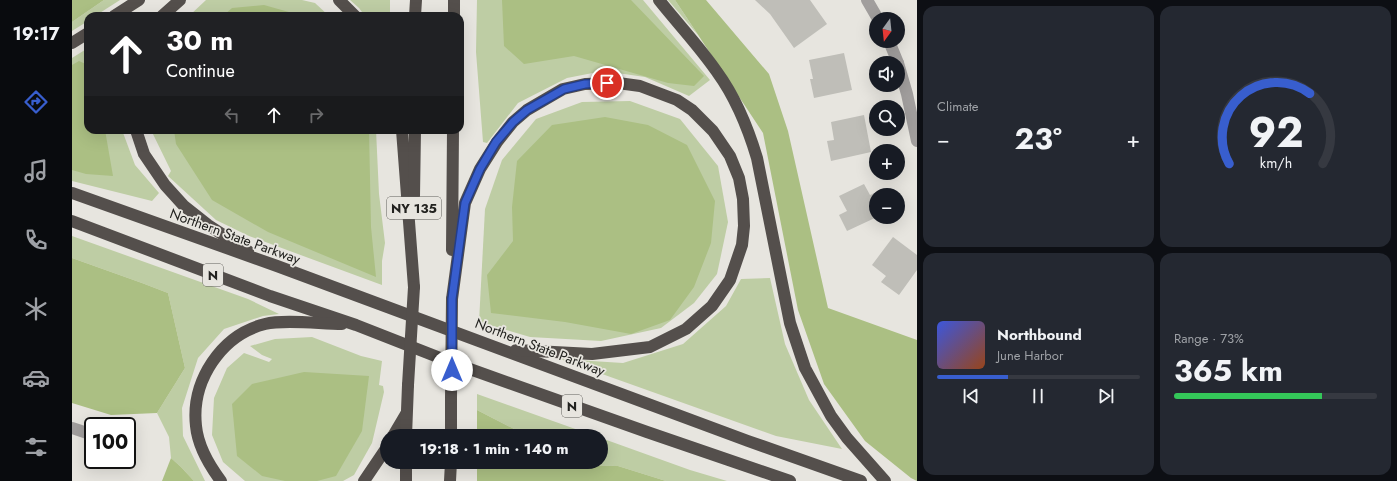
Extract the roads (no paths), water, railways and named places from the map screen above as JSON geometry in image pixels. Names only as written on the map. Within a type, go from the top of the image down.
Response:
[{"type":"highway","points":[[120,12],[139,0]]},
{"type":"highway","points":[[166,12],[180,0]]},
{"type":"highway","points":[[339,0],[352,12]]},
{"type":"highway","points":[[416,0],[416,12]]},
{"type":"highway","points":[[454,0],[454,12]]},
{"type":"highway","points":[[659,0],[718,72],[736,103],[749,133],[757,158],[790,323],[805,368],[835,421],[847,438],[885,481]]},
{"type":"highway","points":[[72,43],[84,36]]},
{"type":"highway","points":[[452,299],[465,203],[480,169],[496,142],[513,122],[527,110],[564,89],[585,84],[618,83],[640,86],[676,100],[692,110],[714,131],[730,156],[738,178],[743,199],[744,226],[742,245],[730,280],[712,306],[686,329],[650,347],[592,354],[505,350]]},
{"type":"highway","points":[[137,134],[144,154],[165,185],[184,206],[208,225],[243,248],[277,266]]},
{"type":"highway","points":[[402,134],[414,287]]},
{"type":"highway","name":"NY 135","points":[[406,429],[414,287],[415,134]]},
{"type":"highway","name":"NY 135","points":[[451,429],[453,134]]},
{"type":"highway","name":"Northern State Parkway","points":[[72,193],[277,266],[740,439],[861,481]]},
{"type":"highway","name":"N","points":[[72,221],[262,293],[356,325],[453,363],[790,481]]},
{"type":"highway","points":[[221,481],[204,455],[196,428],[195,415],[197,398],[203,379],[212,362],[222,349],[236,336],[266,323],[280,322],[356,325]]},
{"type":"highway","points":[[397,429],[406,414]]},
{"type":"highway","points":[[364,481],[380,457]]},
{"type":"highway","points":[[406,469],[406,481]]},
{"type":"highway","points":[[450,481],[451,469]]},
{"type":"street","points":[[867,0],[874,12]]},
{"type":"street","points":[[905,87],[917,141]]},
{"type":"street","points":[[72,428],[84,432]]}]
